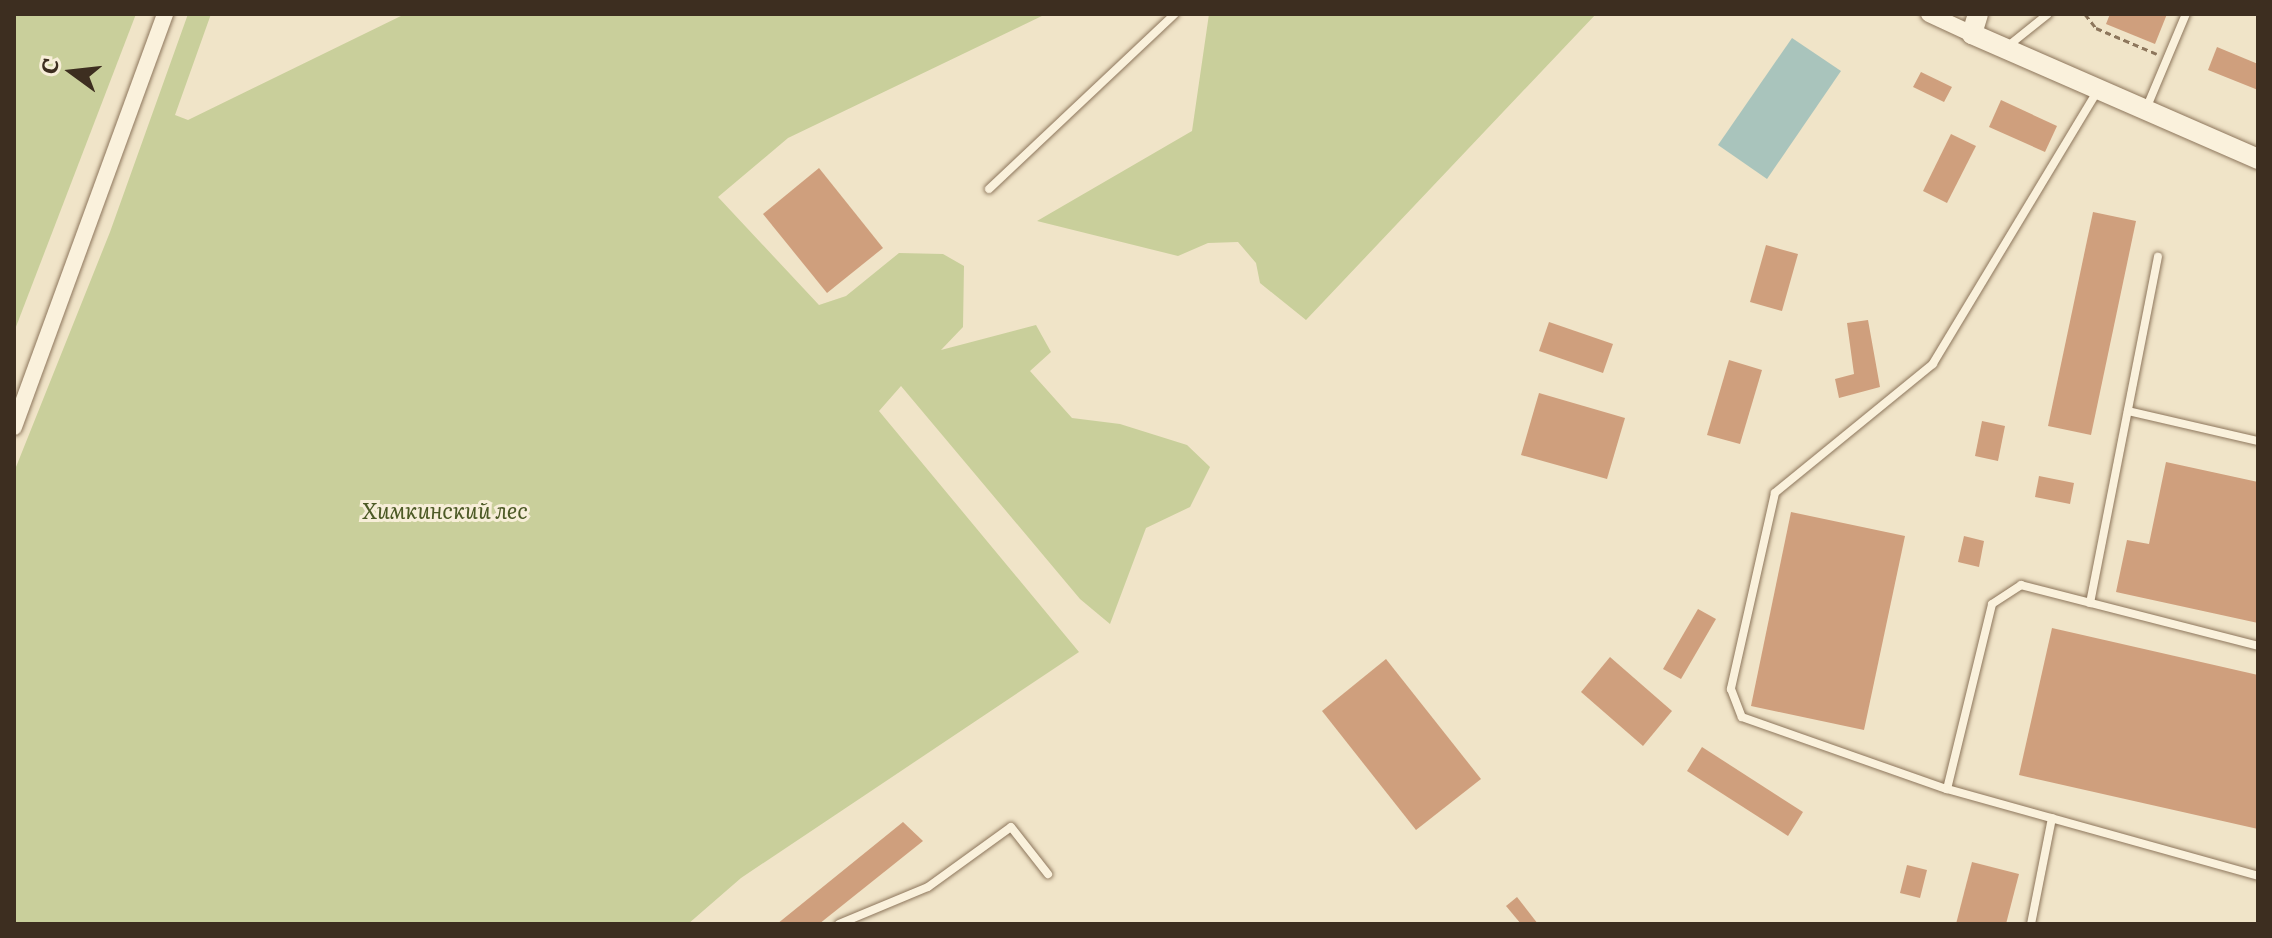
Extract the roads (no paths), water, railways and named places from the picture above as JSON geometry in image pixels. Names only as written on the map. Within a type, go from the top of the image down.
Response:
[{"type":"street","points":[[14,427],[165,14]]},
{"type":"street","points":[[1929,14],[1975,24],[2005,48],[2258,159]]},
{"type":"lane","points":[[989,189],[1175,14]]},
{"type":"lane","points":[[2005,48],[2048,14]]},
{"type":"lane","points":[[2146,110],[2186,14]]},
{"type":"lane","points":[[2099,89],[1933,364],[1775,493],[1731,689],[1742,717],[1947,789],[2258,876]]},
{"type":"lane","points":[[2090,603],[2158,257]]},
{"type":"lane","points":[[2128,411],[2258,441]]},
{"type":"lane","points":[[1947,789],[1992,604],[2021,585],[2258,646]]},
{"type":"lane","points":[[2031,924],[2052,818]]},
{"type":"lane","points":[[839,924],[928,887],[1011,827],[1048,874]]},
{"type":"water","points":[[1792,38],[1841,71],[1767,179],[1718,145]]},
{"type":"park label","name":"Химкинский лес","points":[[445,510]]}]
